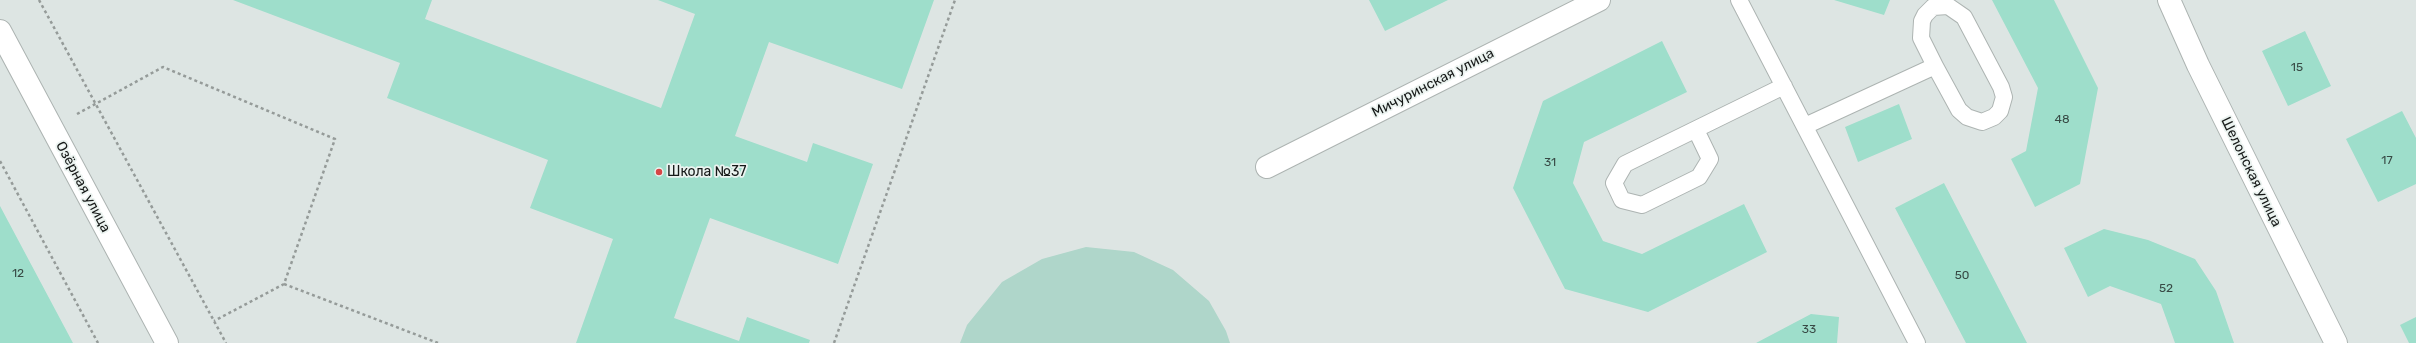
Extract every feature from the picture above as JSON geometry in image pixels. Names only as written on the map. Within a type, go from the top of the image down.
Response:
[{"type":"street","name":"Мичуринская улица","points":[[1267,167],[1599,0]]},
{"type":"street","name":"Шелонская улица","points":[[2169,0],[2198,65],[2336,343]]},
{"type":"street","name":"Озёрная улица","points":[[0,31],[167,343]]},
{"type":"lane","points":[[1739,0],[1917,343]]},
{"type":"lane","points":[[1948,6],[1964,17],[2002,87],[2004,97],[2000,111],[1994,118],[1982,122],[1967,118],[1959,110],[1935,66],[1921,38],[1922,21],[1925,15],[1933,7],[1948,6]]},
{"type":"lane","points":[[1805,126],[1935,66]]},
{"type":"lane","points":[[1696,130],[1710,159],[1700,177],[1642,205],[1622,200],[1614,183],[1625,164],[1784,86]]},
{"type":"path","points":[[39,0],[226,343]]},
{"type":"path","points":[[834,343],[955,0]]},
{"type":"path","points":[[51,127],[163,67],[335,139],[284,284],[214,321]]},
{"type":"path","points":[[0,161],[98,343]]},
{"type":"path","points":[[284,284],[438,343]]},
{"type":"green space","points":[[1086,247],[1134,252],[1173,270],[1209,301],[1226,331],[1230,343],[960,343],[967,325],[1002,282],[1042,259]]},
{"type":"building","points":[[233,0],[432,0],[425,19],[661,108],[695,14],[658,0],[934,0],[902,89],[769,42],[735,136],[807,162],[813,143],[873,164],[838,264],[710,218],[674,318],[739,341],[747,317],[810,340],[809,343],[576,343],[613,239],[530,208],[548,160],[387,98],[400,63]]},
{"type":"building","points":[[1369,0],[1448,0],[1385,31]]},
{"type":"building","points":[[1834,0],[1890,0],[1884,15]]},
{"type":"building","points":[[1992,0],[2054,0],[2098,88],[2080,184],[2035,207],[2011,159],[2026,151],[2038,88]]},
{"type":"building","points":[[2305,31],[2331,86],[2288,106],[2262,51]]},
{"type":"building","points":[[1662,41],[1687,92],[1584,142],[1573,183],[1603,241],[1642,254],[1744,204],[1767,252],[1648,312],[1565,289],[1513,188],[1543,101]]},
{"type":"building","points":[[1899,104],[1912,139],[1858,162],[1845,127]]},
{"type":"building","points":[[2402,111],[2416,138],[2416,184],[2378,202],[2346,139]]},
{"type":"building","points":[[1944,183],[2027,343],[1966,343],[1895,208]]},
{"type":"building","points":[[0,206],[73,343],[0,343]]},
{"type":"building","points":[[2104,229],[2148,240],[2195,259],[2216,291],[2234,343],[2175,343],[2161,304],[2110,286],[2088,297],[2064,248]]},
{"type":"building","points":[[1811,314],[1839,317],[1837,343],[1756,343]]},
{"type":"building","points":[[2416,317],[2416,343],[2409,343],[2400,325]]},
{"type":"place","name":"Школа №37","points":[[659,172]]}]
